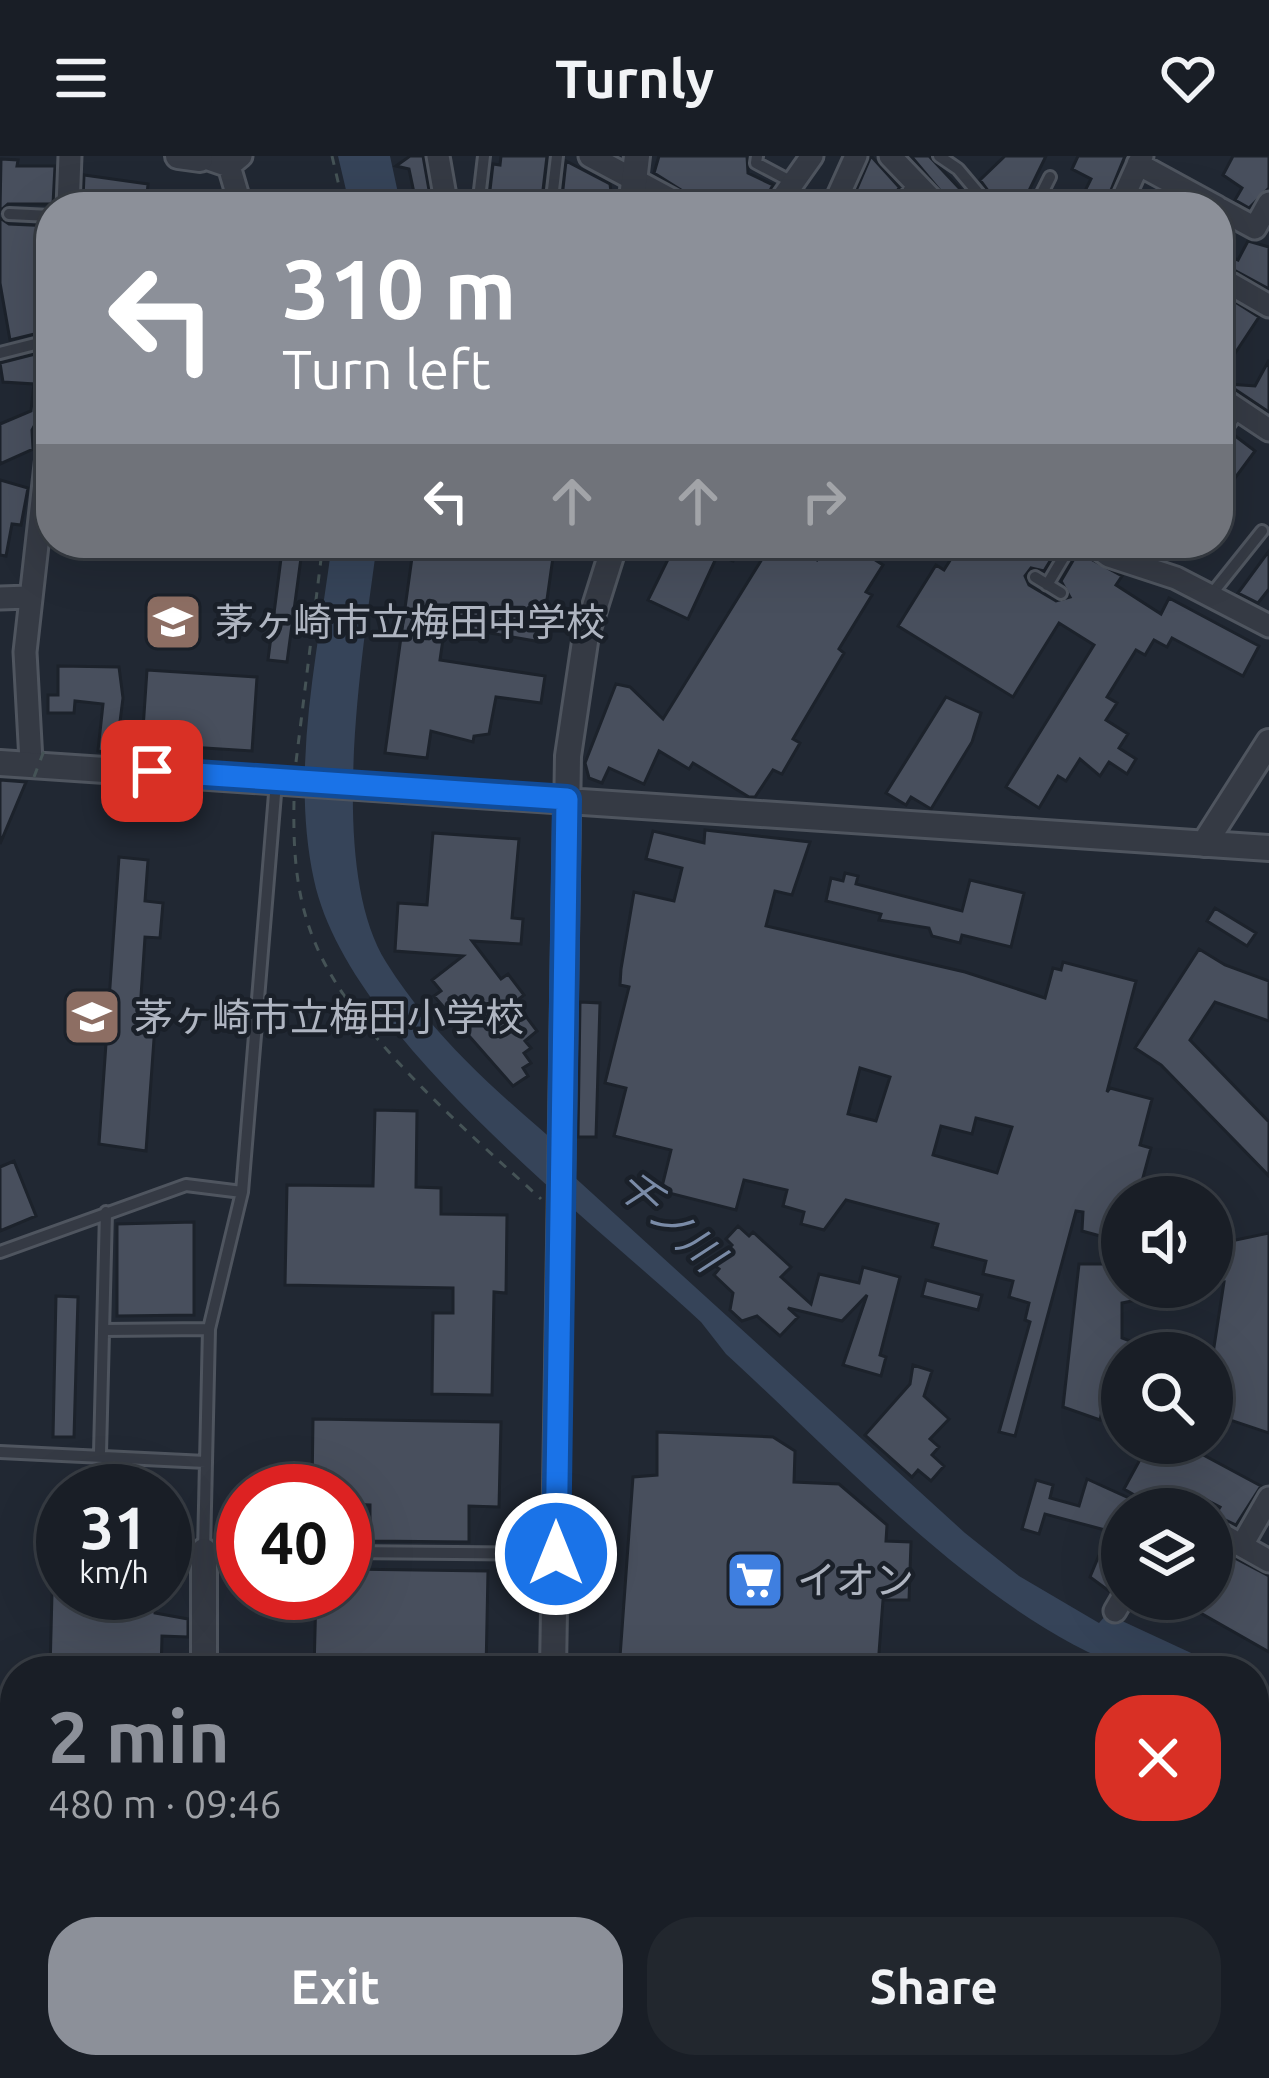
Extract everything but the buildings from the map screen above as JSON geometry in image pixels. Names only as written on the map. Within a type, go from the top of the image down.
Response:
[{"type":"street","points":[[69,192],[70,156]]},
{"type":"street","points":[[438,156],[444,192]]},
{"type":"street","points":[[590,156],[636,167],[663,192]]},
{"type":"street","points":[[786,192],[812,156]]},
{"type":"street","points":[[840,192],[856,156]]},
{"type":"street","points":[[890,156],[924,192]]},
{"type":"street","points":[[193,157],[235,161],[239,192]]},
{"type":"street","points":[[1126,192],[1140,160],[1191,192]]},
{"type":"street","points":[[914,192],[917,185]]},
{"type":"street","points":[[1233,216],[1255,228],[1269,203]]},
{"type":"street","points":[[1233,285],[1269,306]]},
{"type":"street","points":[[1233,406],[1269,430]]},
{"type":"street","points":[[36,541],[24,702],[37,762]]},
{"type":"street","points":[[554,1656],[567,799],[586,634],[609,558]]},
{"type":"street","points":[[1125,558],[1269,626]]},
{"type":"street","points":[[0,598],[29,597]]},
{"type":"street","points":[[1204,844],[1269,742]]},
{"type":"street","points":[[0,763],[1269,848]]},
{"type":"street","points":[[1242,1545],[1269,1498]]},
{"type":"street","points":[[1233,1540],[1269,1561]]},
{"type":"street","points":[[204,1551],[204,1656]]},
{"type":"lane","points":[[480,192],[484,156]]},
{"type":"lane","points":[[553,192],[557,156]]},
{"type":"lane","points":[[757,156],[756,163],[792,182]]},
{"type":"lane","points":[[939,156],[977,192]]},
{"type":"lane","points":[[1042,192],[1050,177]]},
{"type":"lane","points":[[9,214],[36,215]]},
{"type":"lane","points":[[0,335],[2,352],[36,344]]},
{"type":"lane","points":[[1233,420],[1240,410]]},
{"type":"lane","points":[[1210,596],[1262,531]]},
{"type":"lane","points":[[1047,585],[1063,558]]},
{"type":"lane","points":[[1035,577],[1061,593]]},
{"type":"lane","points":[[216,1551],[204,1551],[209,1329],[242,1192],[285,781]]},
{"type":"lane","points":[[0,1252],[186,1185],[242,1192]]},
{"type":"lane","points":[[100,1453],[106,1211]]},
{"type":"lane","points":[[103,1330],[209,1329]]},
{"type":"lane","points":[[0,1452],[100,1453],[206,1462]]},
{"type":"lane","points":[[372,1552],[556,1554]]},
{"type":"path","points":[[332,156],[340,192]]},
{"type":"path","points":[[321,558],[285,781],[294,871],[316,946],[343,991],[429,1096],[558,1215]]},
{"type":"water","points":[[338,156],[390,156],[398,192],[346,192]]},
{"type":"water","points":[[330,558],[375,558],[358,698],[353,816],[357,871],[368,921],[405,990],[470,1065],[569,1154],[571,1174],[965,1533],[1019,1576],[1099,1623],[1120,1620],[1198,1656],[1100,1656],[1023,1614],[969,1575],[865,1485],[726,1354],[701,1322],[476,1119],[372,999],[335,939],[314,880],[307,838],[305,754]]},
{"type":"place","name":"茅ヶ崎市立梅田中学校","points":[[173,622]]},
{"type":"place","name":"茅ヶ崎市立梅田小学校","points":[[92,1017]]},
{"type":"place","name":"イオン","points":[[755,1580]]},
{"type":"route","points":[[152,771],[567,799],[556,1554]]},
{"type":"water label","name":"千ノ川","points":[[670,1220]]}]
